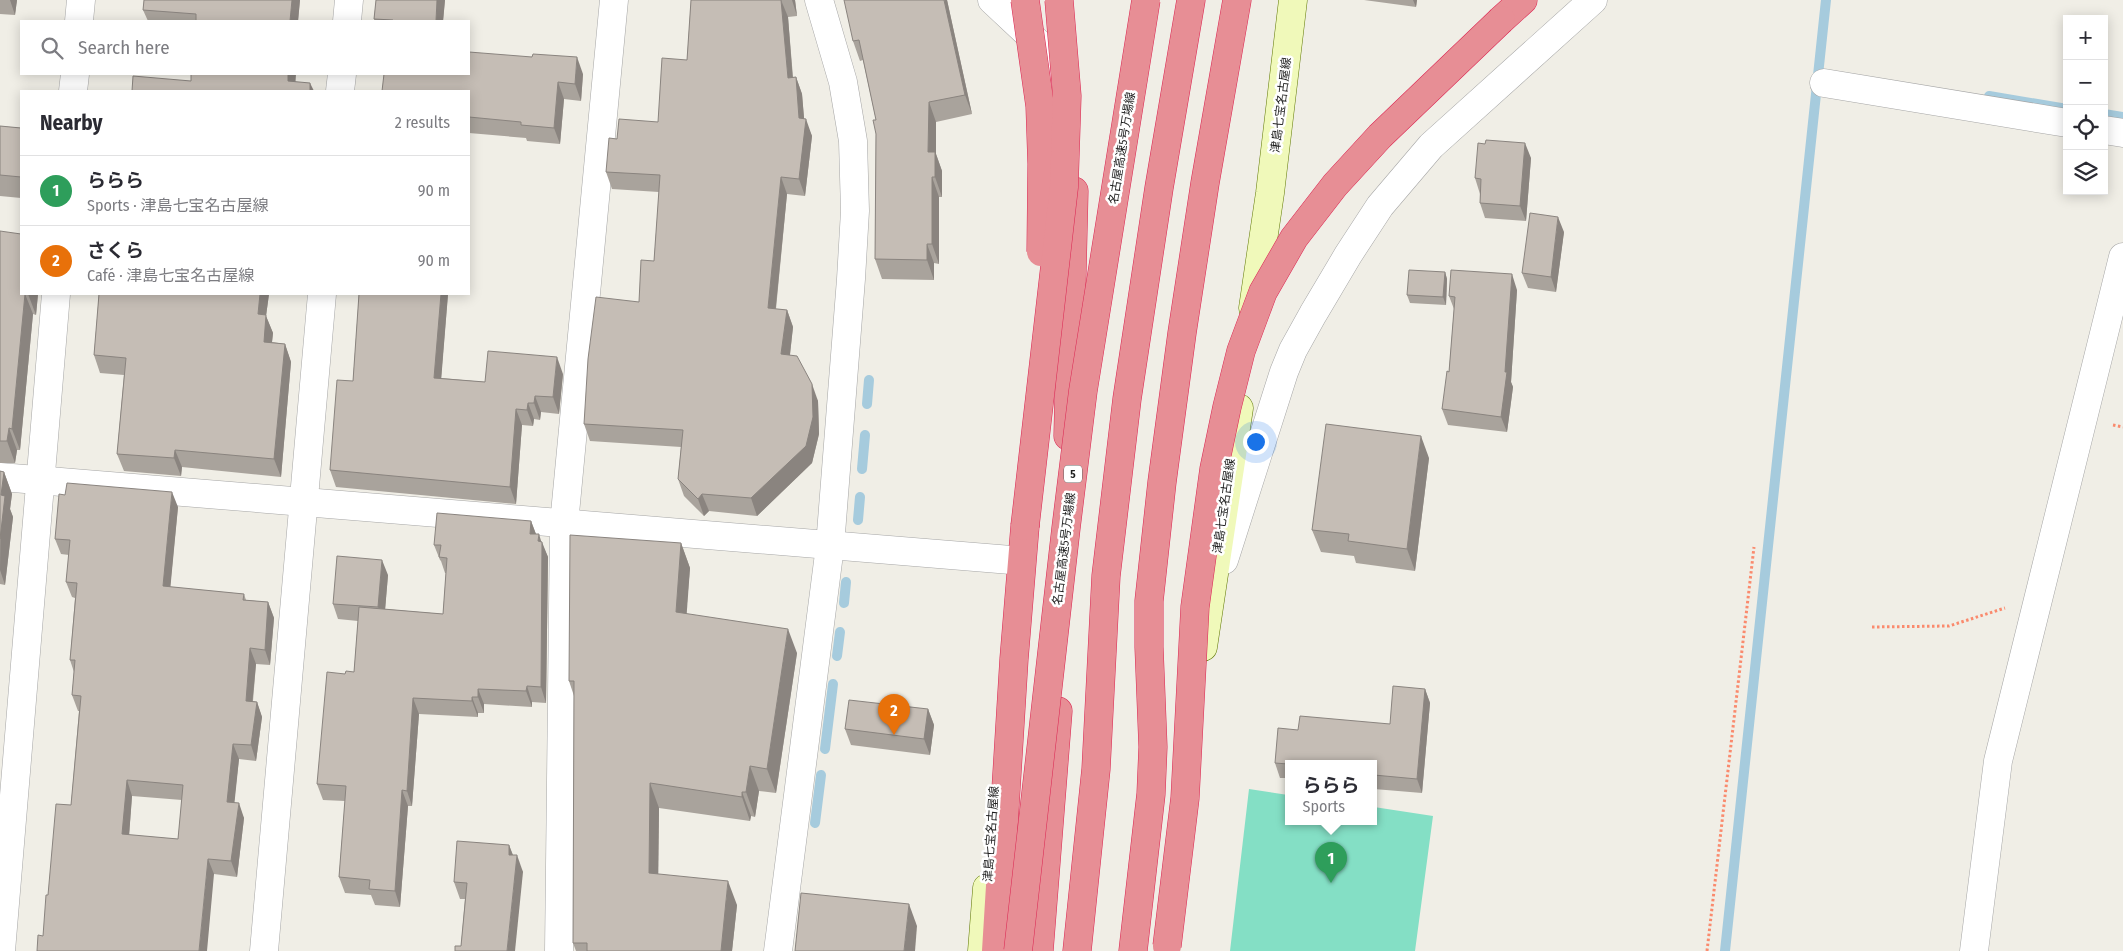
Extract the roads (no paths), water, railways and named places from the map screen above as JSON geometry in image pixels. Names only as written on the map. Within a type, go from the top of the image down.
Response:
[{"type":"highway","points":[[1025,0],[1040,106],[1042,164],[1039,401]]},
{"type":"highway","name":"名古屋高速5号万場線","points":[[1018,951],[1083,391],[1146,0]]},
{"type":"highway","points":[[1077,951],[1096,768],[1106,576],[1127,400],[1159,188],[1192,0]]},
{"type":"highway","points":[[1133,951],[1151,794],[1153,747],[1149,617],[1162,482],[1205,183],[1237,0]]},
{"type":"highway","points":[[1167,951],[1185,798],[1195,607],[1214,469],[1226,407],[1241,352],[1263,292],[1294,238],[1335,185],[1380,136],[1523,0]]},
{"type":"highway","points":[[996,951],[1014,659],[1025,526],[1064,187],[1067,140],[1067,3]]},
{"type":"highway","points":[[1039,951],[1068,584],[1068,383],[1075,167],[1067,3]]},
{"type":"main road","name":"津島七宝名古屋線","points":[[1157,951],[1270,194],[1293,0]]},
{"type":"main road","name":"津島七宝名古屋線","points":[[982,951],[1012,560],[1061,106],[1067,3]]},
{"type":"street","points":[[79,20],[81,0]]},
{"type":"street","points":[[347,20],[349,0]]},
{"type":"street","points":[[559,951],[564,524],[614,0]]},
{"type":"street","points":[[778,951],[830,546],[851,279],[854,211],[853,141],[843,82],[819,0]]},
{"type":"street","points":[[992,0],[1040,44],[1053,72],[1061,106]]},
{"type":"street","points":[[1209,607],[1284,372],[1293,350],[1348,255],[1380,206],[1431,146],[1593,0]]},
{"type":"street","points":[[73,90],[75,75]]},
{"type":"street","points":[[340,90],[342,75]]},
{"type":"street","points":[[1824,82],[2063,122]]},
{"type":"street","points":[[2108,131],[2123,133]]},
{"type":"street","points":[[1974,951],[1998,761],[2123,257]]},
{"type":"street","points":[[1,951],[56,295]]},
{"type":"street","points":[[264,951],[322,295]]},
{"type":"street","points":[[0,477],[1012,560]]},
{"type":"waterway","points":[[1725,951],[1826,0]]},
{"type":"waterway","points":[[1989,96],[2063,108]]},
{"type":"waterway","points":[[2108,115],[2123,117]]},
{"type":"waterway","points":[[867,404],[869,380]]},
{"type":"waterway","points":[[862,469],[865,435]]},
{"type":"waterway","points":[[858,520],[860,497]]},
{"type":"waterway","points":[[844,603],[846,582]]},
{"type":"waterway","points":[[837,656],[840,632]]},
{"type":"waterway","points":[[825,749],[833,684]]},
{"type":"waterway","points":[[815,823],[821,775]]},
{"type":"place","name":"さくら","points":[[894,735]]},
{"type":"place","name":"ららら","points":[[1331,883]]}]
